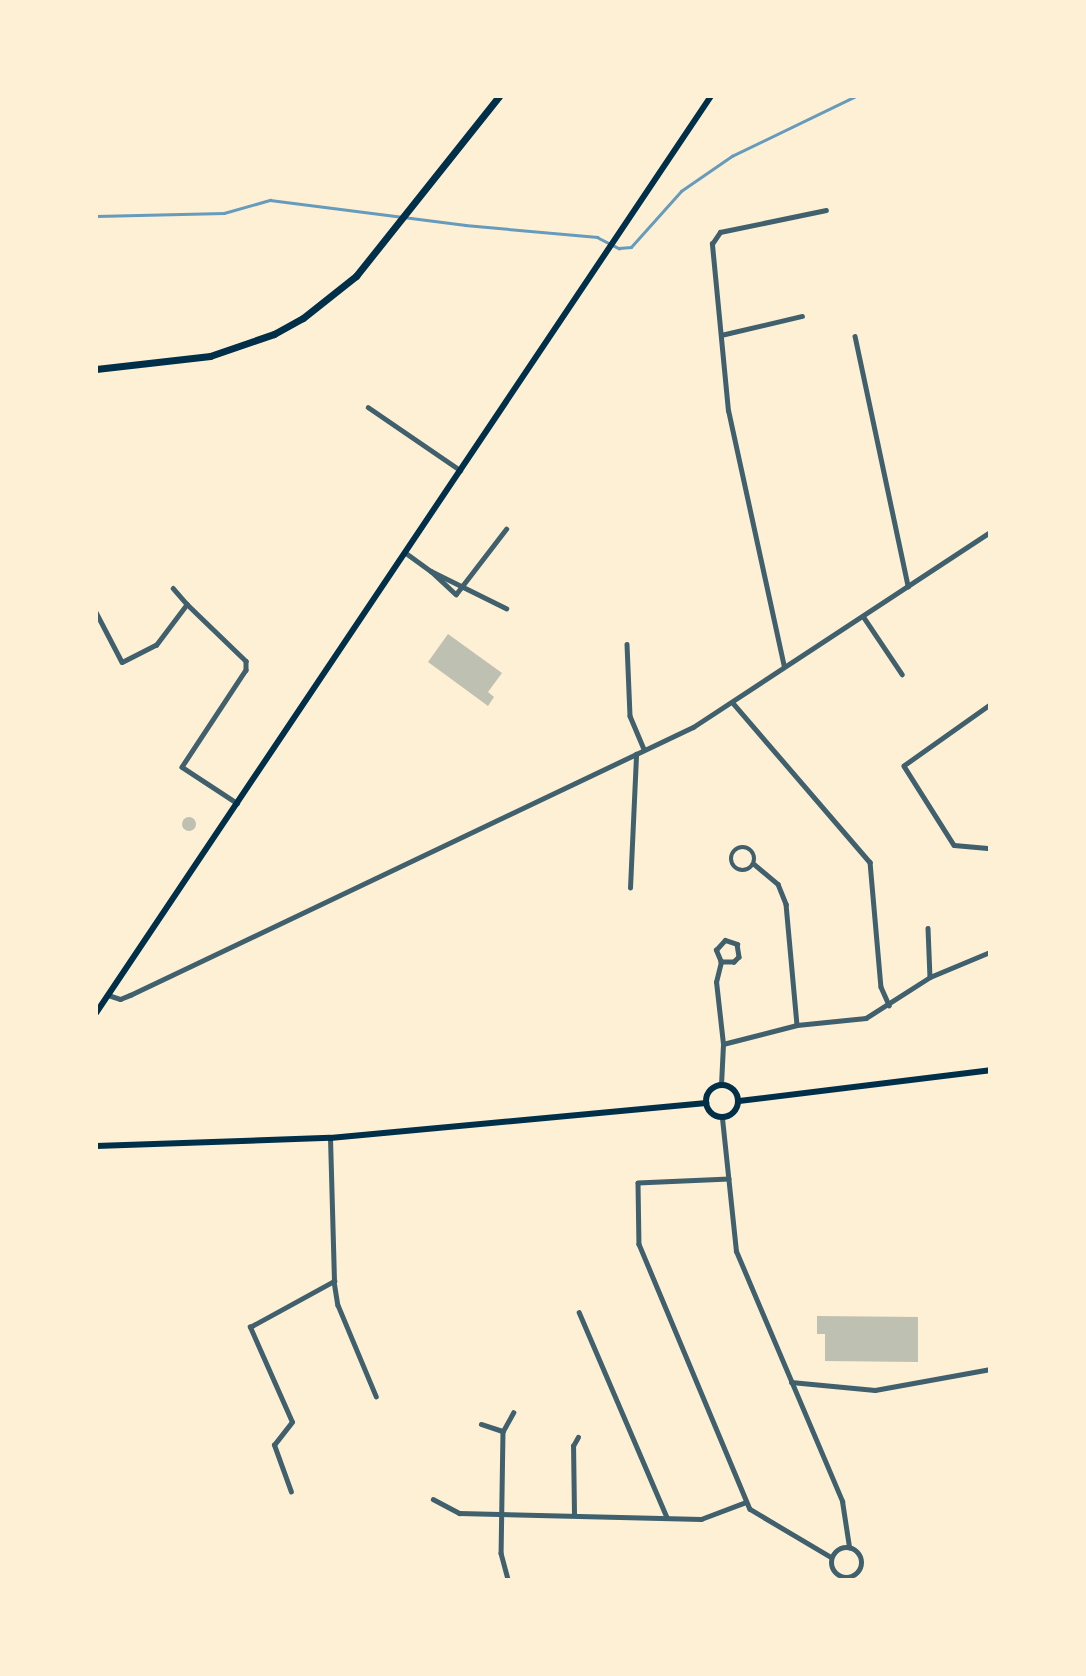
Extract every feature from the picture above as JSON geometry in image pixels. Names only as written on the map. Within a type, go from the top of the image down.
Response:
[{"type":"main road","points":[[96,369],[211,356],[274,334],[344,287],[395,229],[499,96]]},
{"type":"main road","points":[[96,1013],[713,96]]},
{"type":"main road","points":[[739,1101],[990,1070]]},
{"type":"main road","points":[[721,1085],[733,1089],[739,1101],[734,1113],[722,1118],[711,1114],[706,1103],[709,1091],[721,1085]]},
{"type":"main road","points":[[96,1146],[330,1138],[706,1103]]},
{"type":"street","points":[[784,668],[728,411],[714,237],[826,210]]},
{"type":"street","points":[[721,335],[802,316]]},
{"type":"street","points":[[855,336],[908,586]]},
{"type":"street","points":[[368,407],[460,471]]},
{"type":"street","points":[[406,553],[456,593],[506,529]]},
{"type":"street","points":[[108,995],[120,999],[130,995],[682,731],[733,703],[990,532]]},
{"type":"street","points":[[431,571],[506,608]]},
{"type":"street","points":[[173,588],[246,661],[246,670],[182,767],[237,804]]},
{"type":"street","points":[[96,612],[122,662],[156,645],[187,604]]},
{"type":"street","points":[[863,616],[902,674]]},
{"type":"street","points":[[627,644],[630,716],[644,749]]},
{"type":"street","points":[[733,703],[870,862],[881,987],[889,1005]]},
{"type":"street","points":[[990,705],[904,766],[954,845],[990,848]]},
{"type":"street","points":[[630,888],[636,753]]},
{"type":"street","points":[[754,863],[738,870],[731,854],[747,848],[754,863],[778,884],[786,904],[797,1025]]},
{"type":"street","points":[[928,928],[930,977]]},
{"type":"street","points":[[725,940],[737,944],[740,951],[734,962],[721,962],[717,957],[719,944],[725,940]]},
{"type":"street","points":[[723,1044],[797,1025],[866,1018],[930,977],[990,952]]},
{"type":"street","points":[[721,962],[716,982],[723,1044],[721,1085]]},
{"type":"street","points":[[722,1118],[729,1179],[736,1251],[842,1501],[849,1546],[861,1559],[859,1570],[849,1577],[836,1577],[831,1557],[755,1515],[746,1502],[639,1244],[635,1188],[644,1180],[729,1179]]},
{"type":"street","points":[[330,1138],[334,1281],[338,1305],[376,1396]]},
{"type":"street","points":[[291,1492],[274,1445],[292,1422],[250,1327],[273,1317],[334,1281]]},
{"type":"street","points":[[579,1312],[667,1517]]},
{"type":"street","points":[[790,1382],[875,1390],[990,1369]]},
{"type":"street","points":[[508,1580],[501,1553],[503,1431],[513,1413]]},
{"type":"street","points":[[481,1424],[503,1431]]},
{"type":"street","points":[[574,1514],[573,1446],[578,1437]]},
{"type":"street","points":[[433,1499],[450,1512],[701,1519],[746,1502]]},
{"type":"street","points":[[831,1557],[836,1550],[849,1546]]},
{"type":"building","points":[[448,634],[502,673],[488,692],[494,697],[488,706],[428,662]]},
{"type":"building","points":[[189,817],[194,819],[194,829],[189,831],[184,829],[182,824],[184,819]]},
{"type":"building","points":[[817,1316],[918,1317],[918,1362],[825,1361],[825,1334],[817,1334]]},
{"type":"waterway","points":[[96,216],[224,213],[270,200],[465,225],[597,237],[619,248],[631,247],[681,191],[732,156],[856,96]]},
{"type":"waterway","points":[[881,96],[942,96]]}]
